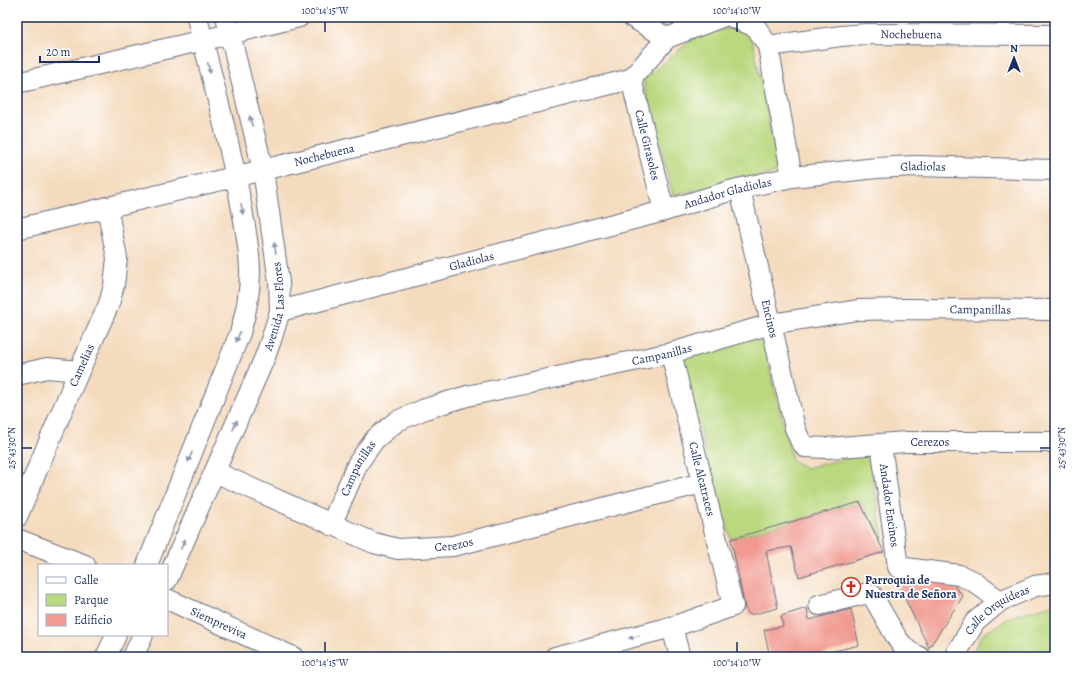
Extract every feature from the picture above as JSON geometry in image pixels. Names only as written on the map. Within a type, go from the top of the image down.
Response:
[{"type":"street","name":"Avenida Las Flores","points":[[147,564],[240,333],[246,310],[250,273],[247,240],[236,177],[197,17]]},
{"type":"street","points":[[17,83],[203,41],[228,26],[299,17]]},
{"type":"street","points":[[632,17],[667,38]]},
{"type":"street","points":[[631,79],[667,38],[722,17]]},
{"type":"street","points":[[732,17],[756,27],[768,46],[792,177]]},
{"type":"street","name":"Avenida Las Flores","points":[[168,578],[269,346],[280,311],[280,282],[263,170],[228,26]]},
{"type":"street","name":"Nochebuena","points":[[768,46],[866,34],[1055,35]]},
{"type":"street","name":"Nochebuena","points":[[17,229],[236,177],[631,79]]},
{"type":"street","name":"Calle Girasoles","points":[[631,79],[664,211]]},
{"type":"street","name":"Gladiolas","points":[[792,177],[877,168],[915,166],[1055,170]]},
{"type":"street","name":"Andador Gladiolas","points":[[664,211],[740,189],[792,177]]},
{"type":"street","name":"Encinos","points":[[740,189],[795,428],[804,447]]},
{"type":"street","name":"Camelias","points":[[17,517],[78,371],[109,304],[114,285],[117,258],[107,207]]},
{"type":"street","name":"Gladiolas","points":[[280,311],[664,211]]},
{"type":"street","name":"Campanillas","points":[[331,525],[358,463],[375,439],[397,421],[426,409],[467,396],[671,352],[771,324],[858,310],[1055,310]]},
{"type":"street","name":"Calle Alcatraces","points":[[671,352],[733,606],[672,628]]},
{"type":"street","points":[[17,375],[47,368],[78,371]]},
{"type":"street","name":"Cerezos","points":[[804,447],[827,448],[906,442],[1055,442]]},
{"type":"street","name":"Andador Encinos","points":[[881,444],[898,566],[960,575],[973,581],[1000,601]]},
{"type":"street","name":"Cerezos","points":[[215,472],[331,525],[374,543],[398,549],[453,546],[702,483]]},
{"type":"street","points":[[17,539],[81,564]]},
{"type":"street","name":"Calle Orquídeas","points":[[954,657],[975,622],[1000,601],[1035,586],[1055,583]]},
{"type":"street","points":[[819,605],[864,594],[872,595],[898,640],[908,651],[920,657]]},
{"type":"street","name":"Siempreviva","points":[[168,598],[293,657]]},
{"type":"street","points":[[555,657],[672,628],[680,657]]},
{"type":"street","points":[[106,657],[116,636]]},
{"type":"street","points":[[133,657],[143,636]]},
{"type":"green space","points":[[650,17],[690,17],[680,22],[665,23]]},
{"type":"green space","points":[[741,28],[751,33],[779,172],[673,195],[643,80],[704,30]]},
{"type":"green space","points":[[761,333],[792,460],[806,468],[869,453],[883,540],[860,502],[731,539],[710,473],[682,353]]},
{"type":"green space","points":[[1055,604],[1055,657],[970,657],[983,634],[1012,616]]},
{"type":"building","points":[[860,502],[884,552],[799,577],[791,547],[766,551],[778,608],[750,615],[745,608],[731,539]]},
{"type":"building","points":[[895,578],[950,580],[963,596],[929,648]]},
{"type":"building","points":[[807,608],[809,620],[851,609],[859,645],[810,657],[770,657],[764,630],[783,626],[781,616]]},
{"type":"place","name":"Parroquia de Nuestra de Señora","points":[[851,587]]}]
